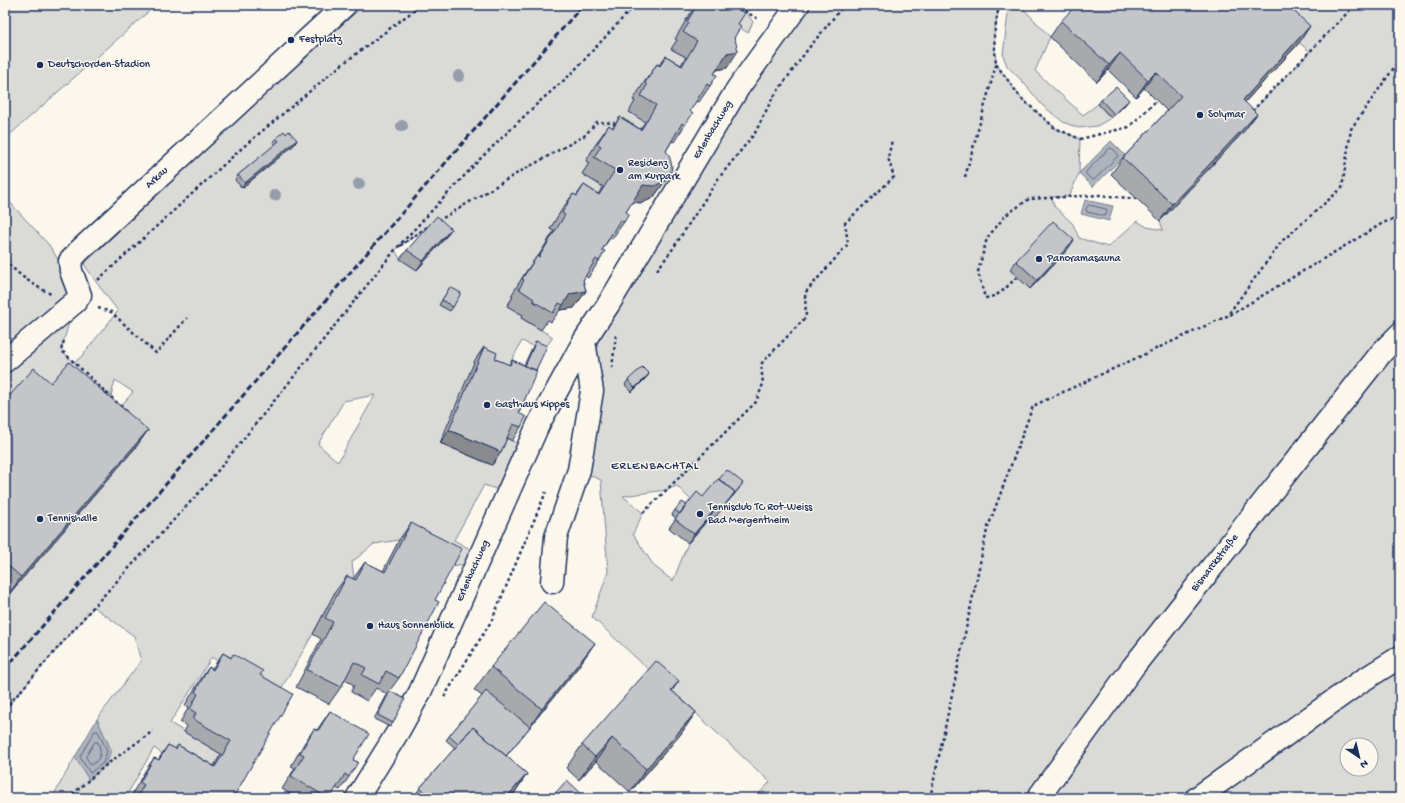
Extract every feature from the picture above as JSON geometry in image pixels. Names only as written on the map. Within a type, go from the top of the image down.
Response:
[{"type":"street","name":"Arkau","points":[[74,302],[80,295],[70,261],[79,251],[345,5]]},
{"type":"street","name":"Erlenbachweg","points":[[357,798],[399,730],[420,692],[538,425],[584,341],[608,304],[738,88],[798,5]]},
{"type":"street","points":[[5,361],[74,302]]},
{"type":"street","name":"Bismarckstraße","points":[[1038,798],[1138,661],[1382,352],[1400,334]]},
{"type":"street","points":[[552,582],[556,537],[579,470],[592,391],[584,341]]},
{"type":"street","points":[[1197,798],[1360,682],[1400,657]]},
{"type":"path","points":[[74,302],[242,148],[340,66],[421,5]]},
{"type":"path","points":[[5,709],[94,606],[207,484],[395,250],[480,159],[539,102],[570,75],[635,5]]},
{"type":"path","points":[[734,5],[780,30]]},
{"type":"path","points":[[654,274],[672,250],[718,179],[755,133],[772,99],[808,49],[844,5]]},
{"type":"path","points":[[964,177],[996,64],[994,35],[999,5]]},
{"type":"path","points":[[1250,113],[1355,5]]},
{"type":"path","points":[[1227,316],[1282,241],[1342,188],[1352,129],[1400,59]]},
{"type":"path","points":[[996,64],[1021,98],[1055,128],[1080,139],[1129,127],[1157,100]]},
{"type":"path","points":[[437,221],[584,136],[597,122],[613,124],[618,127]]},
{"type":"path","points":[[643,512],[756,402],[764,384],[761,364],[806,317],[805,293],[848,244],[845,224],[894,177],[888,158],[892,140]]},
{"type":"path","points":[[1017,277],[1002,292],[994,297],[985,298],[978,272],[987,238],[1006,215],[1029,199],[1100,195],[1137,199]]},
{"type":"path","points":[[930,798],[987,530],[1033,406],[1227,316],[1383,223],[1400,216]]},
{"type":"path","points":[[395,250],[431,225]]},
{"type":"path","points":[[5,260],[14,270],[42,290],[60,298],[111,312],[156,353],[187,318]]},
{"type":"path","points":[[611,374],[616,334]]},
{"type":"path","points":[[65,336],[61,350],[128,413],[123,418]]},
{"type":"path","points":[[441,701],[492,620],[546,491]]},
{"type":"path","points":[[68,798],[106,765],[153,731]]},
{"type":"shaded area","name":"Deutschorden-Stadion","points":[[5,5],[156,5],[5,139]]},
{"type":"shaded area","points":[[364,5],[755,5],[746,12],[753,22],[748,33],[716,12],[677,40],[672,49],[686,57],[670,82],[635,101],[645,122],[630,146],[597,143],[586,161],[589,163],[603,187],[588,212],[561,211],[550,229],[554,231],[507,306],[523,315],[521,318],[553,337],[543,351],[522,341],[507,369],[504,437],[527,448],[507,493],[484,485],[454,540],[480,555],[477,563],[450,566],[399,540],[374,544],[352,562],[354,579],[344,597],[335,593],[281,689],[224,667],[212,657],[170,723],[221,754],[206,780],[154,748],[125,798],[52,798],[75,757],[89,780],[111,750],[97,719],[141,661],[134,636],[94,607],[5,709],[5,590],[114,428],[128,413],[121,406],[133,392],[115,380],[111,396],[100,387],[87,405],[39,400],[5,404],[5,197],[49,245],[65,271],[75,302],[61,350],[74,362],[80,358],[118,311],[84,264],[240,117]],"holes":[[[294,145],[242,188],[276,146]],[[430,225],[400,259],[395,250]],[[375,395],[338,462],[318,444],[344,401]]]},
{"type":"shaded area","points":[[807,5],[999,5],[994,35],[996,64],[1021,98],[1055,128],[1080,139],[1079,173],[1069,197],[1052,197],[1054,206],[1073,224],[1079,238],[1108,247],[1137,221],[1147,227],[1163,230],[1160,221],[1239,125],[1310,52],[1262,10],[1267,5],[1400,5],[1400,798],[755,798],[770,782],[592,617],[608,572],[601,480],[579,470],[584,341],[738,88]],"holes":[[[677,486],[697,506],[740,488],[713,519],[710,517],[688,543],[673,581],[654,566],[633,534],[643,513],[623,496],[666,490]]]},
{"type":"shaded area","points":[[1009,5],[1020,5],[1050,37],[1035,71],[1083,115],[1098,104],[1111,118],[1097,126],[1078,128],[1063,122],[1042,105],[1024,83],[1007,66],[1003,55]]},
{"type":"water","points":[[1111,141],[1125,155],[1093,187],[1079,173]]},
{"type":"water","points":[[1085,200],[1113,206],[1109,221],[1081,214]]},
{"type":"water","points":[[97,719],[111,750],[106,765],[89,780],[75,757]]},
{"type":"building","name":"Residenz am Kurpark","points":[[697,5],[736,5],[734,7],[745,13],[738,24],[741,26],[734,38],[738,51],[727,53],[714,74],[717,75],[710,86],[707,84],[690,111],[693,113],[685,125],[682,123],[666,151],[669,155],[672,166],[668,177],[665,181],[654,186],[643,185],[626,212],[629,214],[624,222],[620,220],[602,250],[605,251],[599,261],[596,259],[583,280],[586,291],[570,294],[563,305],[559,303],[553,313],[533,301],[534,299],[519,289],[524,280],[522,279],[537,256],[539,257],[565,215],[562,213],[573,194],[577,196],[584,185],[599,195],[615,170],[594,157],[601,146],[597,144],[609,125],[613,128],[620,117],[641,130],[656,105],[641,96],[647,85],[645,83],[657,64],[660,66],[666,56],[682,66],[697,41],[683,32]]},
{"type":"building","name":"Solymar","points":[[1076,5],[1287,5],[1310,26],[1243,100],[1257,114],[1172,204],[1123,158],[1181,96],[1156,72],[1148,80],[1120,53],[1109,65],[1061,21]]},
{"type":"building","points":[[1116,87],[1129,100],[1114,114],[1101,100]]},
{"type":"building","points":[[284,131],[286,134],[289,131],[297,140],[245,183],[238,175],[279,141],[276,138]]},
{"type":"building","points":[[437,216],[451,229],[423,261],[407,250]]},
{"type":"building","name":"Panoramasauna","points":[[1053,221],[1074,240],[1037,280],[1016,261]]},
{"type":"building","points":[[450,287],[461,293],[453,307],[442,300]]},
{"type":"building","points":[[536,341],[547,346],[536,370],[525,366]]},
{"type":"building","name":"Gasthaus Kippes","points":[[484,347],[497,353],[495,359],[510,365],[512,360],[537,371],[519,413],[526,417],[521,427],[513,424],[501,452],[449,430]]},
{"type":"building","name":"Tennishalle","points":[[69,362],[148,430],[21,577],[5,563],[5,401],[34,368],[51,383]]},
{"type":"building","points":[[642,367],[649,374],[635,388],[628,380]]},
{"type":"building","points":[[727,470],[743,483],[732,497],[735,492],[719,479]]},
{"type":"building","name":"Tennisclub TC Rot-Weiss Bad Mergentheim","points":[[718,479],[735,492],[720,511],[716,508],[694,534],[675,519],[697,492],[703,497]]},
{"type":"building","points":[[682,502],[687,505],[680,514],[675,510]]},
{"type":"building","name":"Haus Sonnenblick","points":[[411,523],[462,549],[435,600],[439,602],[399,678],[386,671],[379,684],[362,675],[366,668],[354,662],[341,687],[307,670],[333,622],[325,618],[347,576],[356,580],[365,562],[385,572]]},
{"type":"building","points":[[544,602],[595,643],[542,709],[491,667]]},
{"type":"building","points":[[223,653],[231,658],[233,654],[263,671],[260,675],[293,694],[233,798],[136,798],[144,785],[140,782],[154,758],[159,760],[168,745],[176,749],[178,745],[215,767],[231,741],[193,719],[196,713],[190,709],[198,694],[195,692],[209,667],[213,670]]},
{"type":"building","points":[[656,661],[679,681],[671,690],[696,712],[646,769],[612,738],[595,757],[582,745]]},
{"type":"building","points":[[390,691],[405,699],[393,723],[378,715]]},
{"type":"building","points":[[486,691],[530,727],[506,756],[473,727],[458,744],[449,736]]},
{"type":"building","points":[[330,711],[369,734],[353,760],[358,762],[349,777],[345,774],[330,798],[328,798],[291,776],[304,755],[300,753],[314,729],[318,731]]},
{"type":"building","points":[[473,727],[527,774],[506,798],[431,798],[420,788]]},
{"type":"building","points":[[567,780],[586,798],[551,798]]},
{"type":"building","points":[[641,792],[648,798],[636,798]]},
{"type":"railway","points":[[5,669],[583,5]]},
{"type":"place","name":"Festplatz","points":[[291,40]]},
{"type":"place","name":"Deutschorden-Stadion","points":[[40,65]]},
{"type":"place","name":"Solymar","points":[[1200,115]]},
{"type":"place","name":"Residenz am Kurpark","points":[[620,170]]},
{"type":"place","name":"Panoramasauna","points":[[1039,259]]},
{"type":"place","name":"Gasthaus Kippes","points":[[487,405]]},
{"type":"place","name":"Tennisclub TC Rot-Weiss Bad Mergentheim","points":[[700,514]]},
{"type":"place","name":"Tennishalle","points":[[40,519]]},
{"type":"place","name":"Haus Sonnenblick","points":[[370,626]]},
{"type":"district","name":"ERLENBACHTAL","points":[[655,467]]}]
